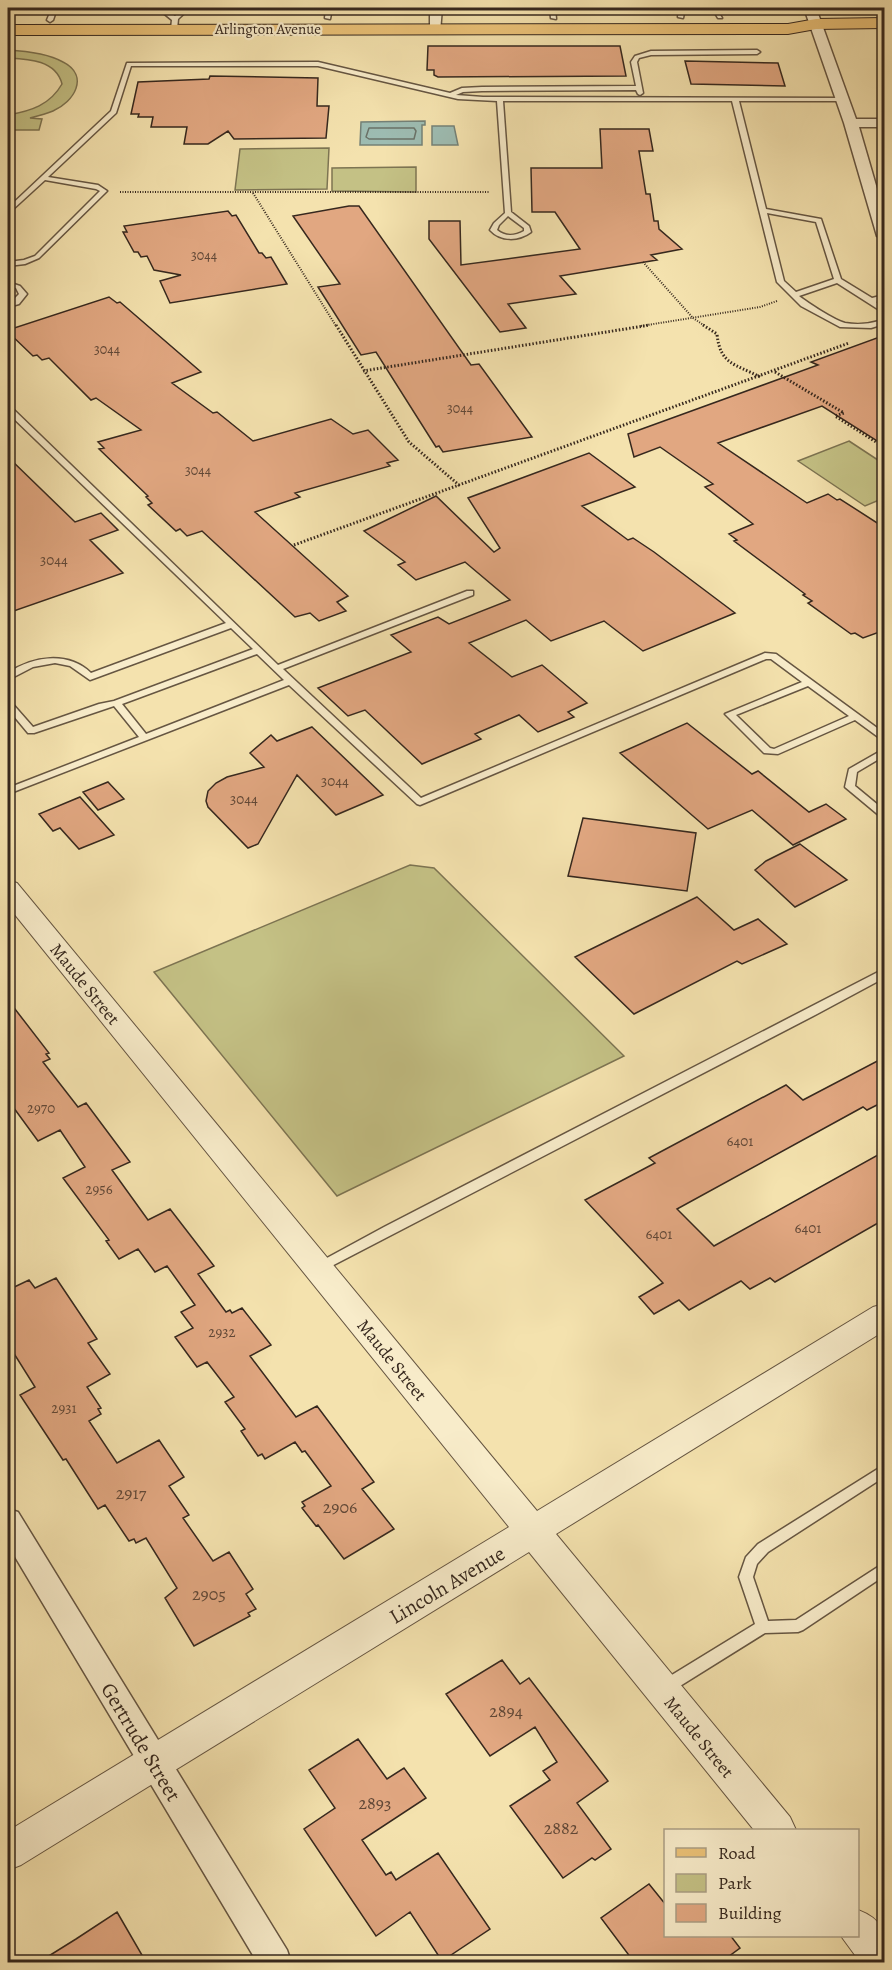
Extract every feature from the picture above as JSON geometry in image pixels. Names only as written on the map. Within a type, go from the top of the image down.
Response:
[{"type":"main road","name":"Arlington Avenue","points":[[8,20],[52,14],[436,18],[553,13],[717,12],[787,18],[813,16],[885,23]]},
{"type":"main road","name":"Arlington Avenue","points":[[8,30],[175,16],[328,13],[788,29],[813,16]]},
{"type":"street","points":[[813,16],[851,123],[883,231]]},
{"type":"street","points":[[851,123],[885,123]]},
{"type":"street","name":"Maude Street","points":[[8,889],[776,1829]]},
{"type":"street","name":"Lincoln Avenue","points":[[8,1852],[885,1316]]},
{"type":"street","name":"Gertrude Street","points":[[8,1521],[275,1962]]},
{"type":"street","points":[[859,1930],[885,1962]]},
{"type":"lane","points":[[641,99],[634,62],[637,57],[651,53],[758,52]]},
{"type":"lane","points":[[8,211],[114,112],[129,64],[318,64],[451,95],[500,99],[843,99]]},
{"type":"lane","points":[[451,95],[462,90],[482,88],[639,88]]},
{"type":"lane","points":[[500,99],[508,213]]},
{"type":"lane","points":[[735,99],[781,282],[804,304],[843,326],[871,326],[882,322],[885,318]]},
{"type":"lane","points":[[8,264],[25,262],[37,257],[104,191],[98,187],[43,178]]},
{"type":"lane","points":[[763,210],[819,220],[838,280],[885,311]]},
{"type":"lane","points":[[508,213],[527,227],[528,232],[520,236],[507,237],[497,234],[493,230],[496,224],[508,213]]},
{"type":"lane","points":[[794,295],[838,280]]},
{"type":"lane","points":[[8,284],[18,287],[23,294],[16,302],[8,305]]},
{"type":"lane","points":[[871,301],[885,297]]},
{"type":"lane","points":[[8,409],[290,681],[420,802],[765,656],[772,656],[885,737]]},
{"type":"lane","points":[[278,668],[470,592]]},
{"type":"lane","points":[[8,677],[17,670],[54,660],[73,663],[90,676],[231,624]]},
{"type":"lane","points":[[8,704],[31,731],[102,705],[117,703],[259,650]]},
{"type":"lane","points":[[8,791],[290,681]]},
{"type":"lane","points":[[808,682],[730,714],[767,751],[775,752],[856,716]]},
{"type":"lane","points":[[117,703],[144,738]]},
{"type":"lane","points":[[885,752],[852,771],[850,787],[885,815]]},
{"type":"lane","points":[[318,1268],[410,1218],[885,974]]},
{"type":"lane","points":[[763,1627],[746,1577],[751,1561],[763,1548],[885,1471]]},
{"type":"lane","points":[[661,1690],[763,1627],[798,1626],[885,1569]]},
{"type":"path","points":[[104,191],[507,192]]},
{"type":"path","points":[[252,192],[409,442],[460,486]]},
{"type":"path","points":[[643,262],[693,318],[717,334],[717,348],[723,357],[760,378]]},
{"type":"path","points":[[363,371],[760,307],[794,295]]},
{"type":"path","points":[[294,545],[760,378],[849,343],[839,337]]},
{"type":"path","points":[[774,372],[844,413],[835,416],[885,447]]},
{"type":"green space","points":[[8,50],[50,56],[63,62],[76,74],[76,88],[67,102],[53,111],[30,118],[42,119],[39,130],[8,130],[8,115],[46,102],[62,84],[59,76],[48,65],[40,62],[8,58]]},
{"type":"green space","points":[[329,148],[327,189],[235,190],[240,149]]},
{"type":"green space","points":[[416,167],[416,192],[332,191],[332,168]]},
{"type":"green space","points":[[849,441],[884,464],[884,498],[865,506],[798,461]]},
{"type":"green space","points":[[410,865],[434,868],[624,1056],[337,1196],[154,972]]},
{"type":"water","points":[[425,121],[425,125],[422,125],[422,145],[360,145],[361,122]]},
{"type":"water","points":[[432,126],[454,126],[458,145],[432,145]]},
{"type":"building","points":[[428,46],[620,46],[626,76],[438,77],[434,75],[434,70],[427,70]]},
{"type":"building","points":[[685,61],[778,63],[785,86],[691,84]]},
{"type":"building","points":[[210,76],[318,78],[317,106],[329,106],[326,138],[234,139],[228,131],[208,144],[184,144],[187,127],[151,127],[153,117],[138,117],[139,114],[131,114],[138,82],[209,79]]},
{"type":"building","points":[[600,129],[649,129],[653,151],[639,151],[646,194],[650,194],[654,221],[658,221],[659,229],[682,249],[651,255],[657,260],[560,276],[576,294],[508,304],[526,328],[500,332],[429,239],[429,221],[460,221],[461,265],[580,249],[555,212],[532,212],[531,168],[602,168]]},
{"type":"building","points":[[359,206],[471,365],[479,364],[532,437],[443,452],[439,446],[436,447],[376,352],[361,355],[318,287],[340,284],[293,216]]},
{"type":"building","points":[[228,211],[232,216],[236,215],[259,253],[266,258],[271,257],[287,284],[170,303],[160,281],[181,275],[154,270],[147,256],[141,257],[138,252],[134,252],[123,232],[127,232],[124,226]]},
{"type":"building","points":[[109,297],[117,303],[120,302],[201,372],[172,383],[213,413],[217,412],[253,441],[331,419],[353,434],[368,430],[398,460],[387,463],[390,466],[295,493],[300,497],[255,512],[348,596],[337,602],[346,611],[319,621],[310,613],[295,617],[202,531],[187,536],[180,529],[176,531],[148,505],[152,503],[146,497],[148,496],[99,449],[104,448],[98,442],[141,430],[96,398],[91,400],[49,358],[42,360],[37,355],[33,356],[8,332],[8,330]]},
{"type":"building","points":[[885,335],[885,446],[822,406],[718,443],[807,503],[828,494],[837,500],[840,499],[885,528],[885,630],[863,638],[855,633],[851,634],[808,603],[812,601],[803,595],[805,594],[734,541],[737,540],[729,534],[753,524],[705,487],[713,484],[660,447],[634,457],[628,434],[818,365],[811,362]]},
{"type":"building","points":[[589,453],[635,487],[582,506],[628,540],[633,538],[654,552],[735,613],[643,651],[604,621],[551,641],[526,620],[469,643],[512,677],[542,665],[587,703],[568,712],[574,717],[538,732],[519,715],[475,734],[481,739],[422,764],[365,710],[348,716],[318,688],[411,652],[391,635],[438,617],[449,624],[510,600],[465,562],[416,580],[398,565],[405,562],[364,531],[436,496],[494,552],[500,548],[468,498]]},
{"type":"building","points":[[8,457],[75,522],[101,513],[118,530],[90,540],[123,573],[8,613]]},
{"type":"building","points":[[687,723],[752,774],[758,771],[809,812],[826,804],[846,819],[793,845],[752,810],[708,829],[620,753]]},
{"type":"building","points":[[312,727],[383,795],[336,815],[297,775],[258,844],[248,848],[208,807],[206,801],[208,791],[227,777],[264,767],[250,753],[271,735],[277,741]]},
{"type":"building","points":[[108,782],[124,799],[98,810],[83,792]]},
{"type":"building","points":[[80,797],[114,835],[79,849],[60,828],[53,831],[39,814]]},
{"type":"building","points":[[583,818],[696,833],[687,891],[568,876]]},
{"type":"building","points":[[800,844],[847,880],[795,907],[755,870],[766,861]]},
{"type":"building","points":[[697,897],[734,930],[758,919],[787,944],[742,964],[737,961],[634,1014],[575,957]]},
{"type":"building","points":[[8,1000],[49,1053],[46,1054],[50,1059],[43,1062],[78,1107],[86,1103],[130,1162],[112,1170],[148,1220],[170,1209],[214,1266],[198,1274],[226,1312],[230,1310],[232,1313],[242,1308],[271,1345],[250,1356],[296,1417],[317,1406],[374,1482],[362,1489],[394,1529],[344,1559],[302,1508],[305,1506],[302,1502],[331,1486],[305,1451],[302,1452],[295,1442],[265,1459],[262,1454],[258,1456],[241,1431],[245,1429],[225,1402],[234,1397],[207,1362],[197,1367],[175,1337],[193,1328],[181,1312],[195,1305],[167,1266],[155,1272],[138,1249],[119,1259],[106,1241],[109,1240],[63,1178],[85,1167],[60,1130],[38,1141],[8,1100]]},
{"type":"building","points":[[885,1057],[885,1101],[867,1110],[863,1107],[677,1209],[714,1246],[885,1151],[885,1219],[775,1282],[770,1278],[750,1289],[741,1281],[689,1310],[679,1300],[654,1314],[639,1297],[663,1283],[585,1200],[655,1163],[649,1158],[786,1085],[803,1100]]},
{"type":"building","points":[[56,1278],[97,1339],[88,1343],[110,1374],[87,1387],[101,1408],[98,1409],[101,1414],[89,1421],[117,1463],[159,1440],[184,1477],[169,1486],[189,1515],[183,1518],[213,1561],[229,1552],[253,1589],[246,1594],[256,1609],[248,1613],[250,1616],[194,1646],[165,1598],[177,1588],[146,1538],[136,1543],[134,1539],[129,1541],[105,1505],[98,1509],[66,1459],[63,1460],[20,1395],[35,1387],[8,1344],[8,1290],[29,1280],[35,1288]]},
{"type":"building","points":[[502,1660],[520,1684],[529,1678],[608,1781],[577,1803],[611,1849],[595,1860],[592,1858],[563,1878],[510,1806],[550,1780],[543,1771],[557,1762],[535,1727],[490,1756],[446,1694]]},
{"type":"building","points":[[358,1739],[387,1779],[404,1768],[426,1798],[362,1840],[386,1875],[391,1872],[396,1880],[438,1853],[490,1929],[442,1961],[410,1912],[376,1936],[304,1829],[335,1808],[309,1770]]},
{"type":"building","points":[[649,1884],[664,1903],[664,1937],[732,1937],[740,1948],[721,1962],[634,1962],[601,1918]]},
{"type":"building","points":[[117,1912],[146,1962],[39,1962],[76,1939]]}]
